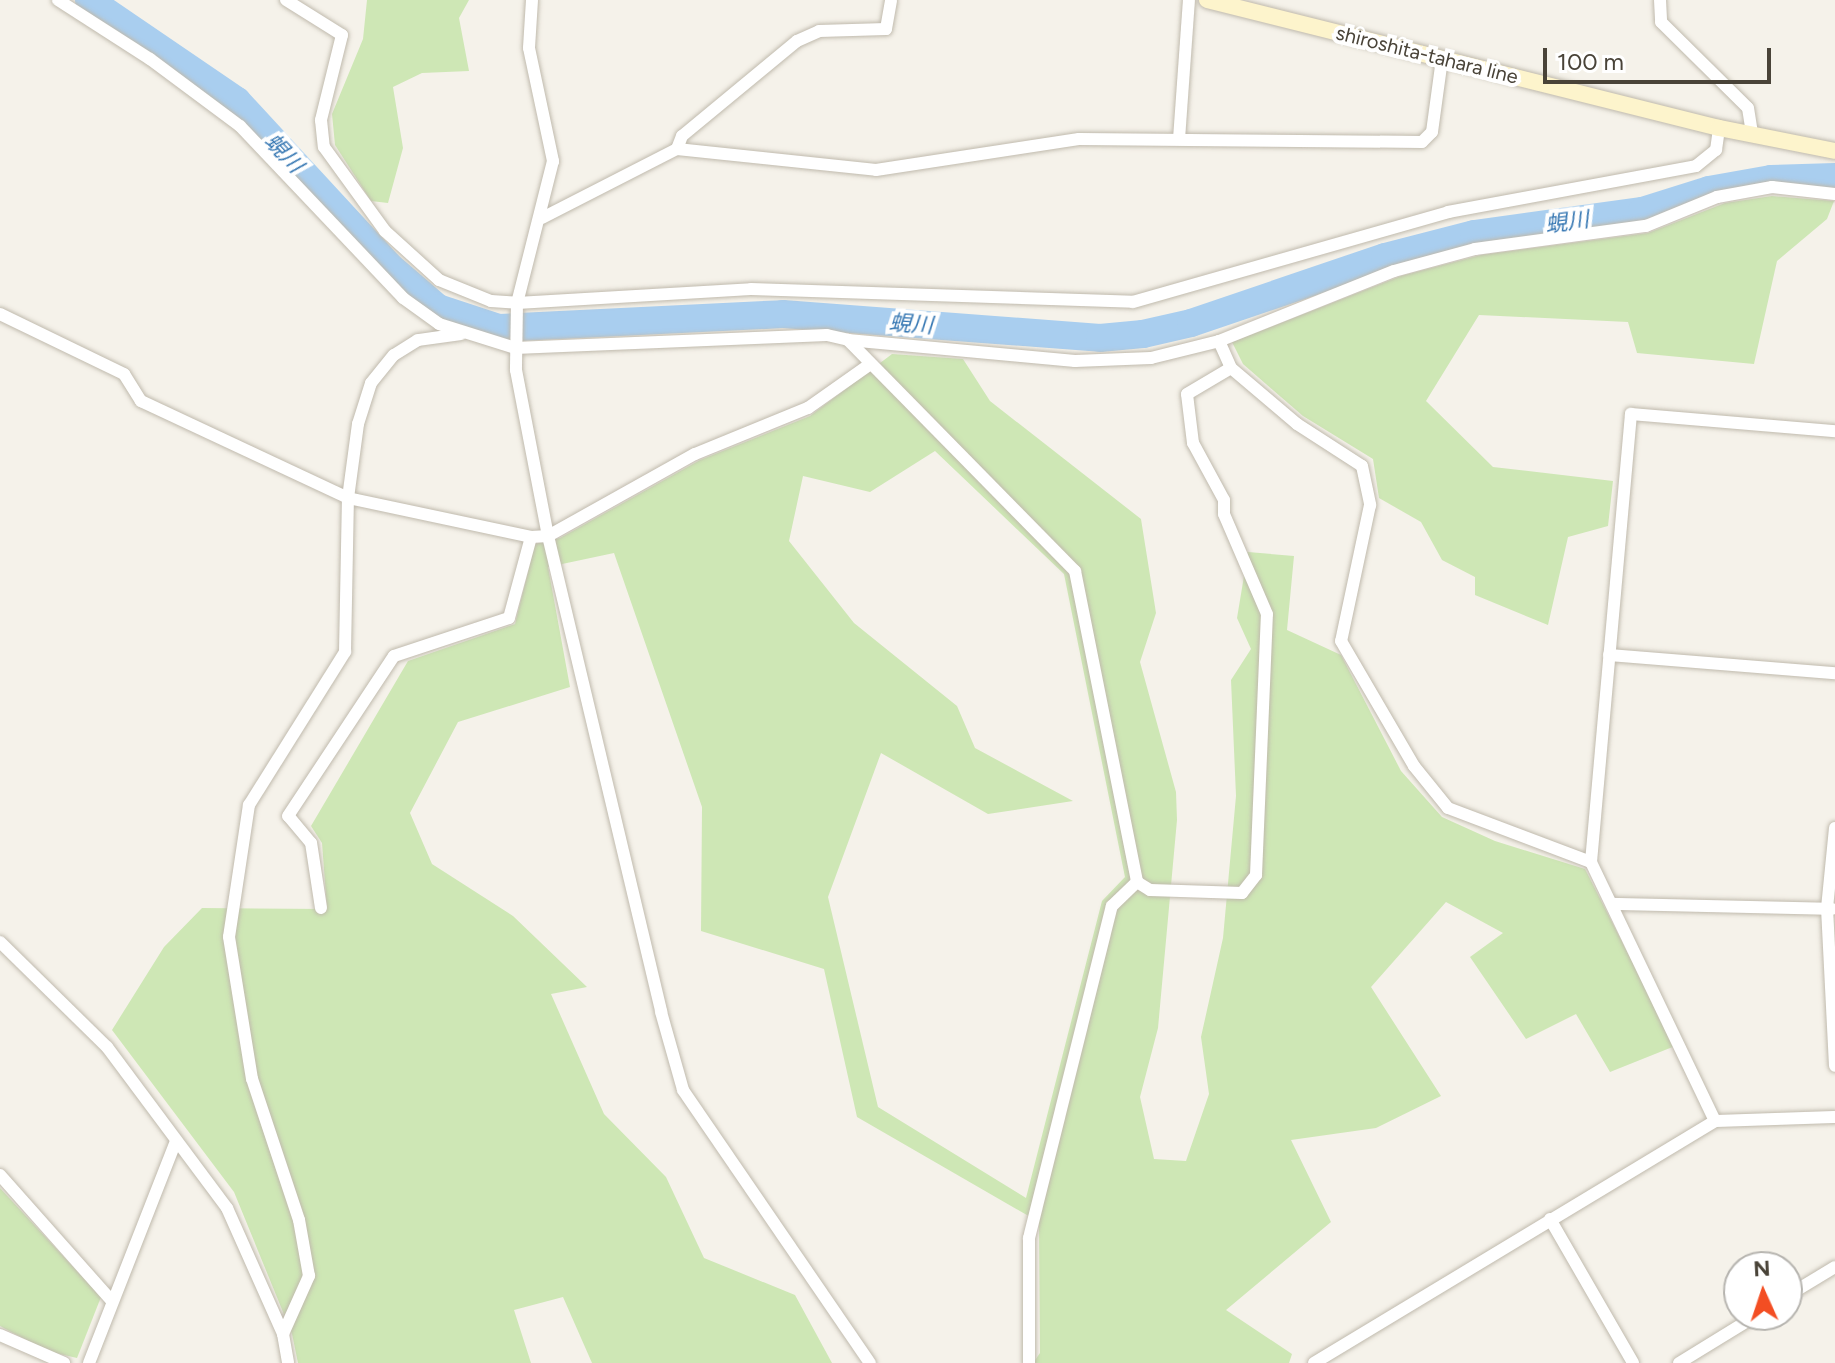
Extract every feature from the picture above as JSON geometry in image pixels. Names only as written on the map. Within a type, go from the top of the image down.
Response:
[{"type":"main road","name":"shiroshita-tahara line","points":[[1207,0],[1719,128],[1835,151]]},
{"type":"street","points":[[58,0],[150,59],[240,126],[403,298],[439,324],[464,334],[515,343],[827,335],[848,340],[1075,361],[1151,358],[1219,341],[1394,271],[1475,249],[1646,226],[1717,197],[1772,187],[1835,194]]},
{"type":"street","points":[[286,0],[342,35],[321,120],[324,147],[385,231],[439,280],[516,309],[751,289],[1133,302],[1448,212],[1696,166],[1716,150],[1719,128]]},
{"type":"street","points":[[532,0],[529,48],[553,161],[542,218],[516,309],[515,343],[548,536],[683,1090],[870,1363]]},
{"type":"street","points":[[677,149],[682,136],[797,41],[819,31],[886,29],[891,0]]},
{"type":"street","points":[[1179,139],[1189,0]]},
{"type":"street","points":[[1660,0],[1661,22],[1748,108],[1752,134]]},
{"type":"street","points":[[542,218],[677,149],[876,170],[1079,139],[1422,142],[1432,132],[1442,59]]},
{"type":"street","points":[[0,314],[124,374],[141,401],[348,498],[531,537],[548,536],[695,454],[808,408],[869,365]]},
{"type":"street","points":[[283,1334],[309,1276],[299,1220],[252,1079],[229,937],[249,805],[345,652],[348,498],[358,424],[371,383],[394,355],[418,340],[464,334]]},
{"type":"street","points":[[848,340],[869,365],[1075,571],[1137,882],[1150,890],[1242,893],[1256,875],[1267,614],[1224,514],[1224,500],[1193,443],[1187,394],[1231,368]]},
{"type":"street","points":[[1219,341],[1231,368],[1297,424],[1362,466],[1370,505],[1341,641],[1414,766],[1448,808],[1591,862]]},
{"type":"street","points":[[1715,1121],[1614,904],[1591,862],[1631,414],[1835,431]]},
{"type":"street","points":[[321,908],[311,843],[288,816],[394,656],[509,618],[531,537]]},
{"type":"street","points":[[1609,655],[1835,673]]},
{"type":"street","points":[[1835,828],[1831,909],[1835,1066]]},
{"type":"street","points":[[1029,1363],[1029,1238],[1112,906],[1137,882]]},
{"type":"street","points":[[1614,904],[1831,909]]},
{"type":"street","points":[[0,942],[107,1047],[227,1208],[283,1334],[288,1363]]},
{"type":"street","points":[[1314,1363],[1715,1121],[1835,1117]]},
{"type":"street","points":[[89,1363],[176,1141]]},
{"type":"street","points":[[0,1175],[112,1301]]},
{"type":"street","points":[[1550,1219],[1633,1363]]},
{"type":"street","points":[[1803,1286],[1835,1267]]},
{"type":"street","points":[[1679,1363],[1731,1331]]},
{"type":"street","points":[[0,1335],[64,1363]]},
{"type":"green space","points":[[367,0],[469,0],[459,18],[469,71],[422,73],[393,87],[403,148],[388,203],[371,201],[335,145],[332,114],[363,39]]},
{"type":"green space","points":[[1772,196],[1834,201],[1827,219],[1777,261],[1754,364],[1637,353],[1628,322],[1479,315],[1426,401],[1493,467],[1613,481],[1608,526],[1568,537],[1548,625],[1475,595],[1475,577],[1442,560],[1421,522],[1379,498],[1373,459],[1303,416],[1243,364],[1232,342],[1401,276],[1481,255],[1648,233],[1725,203]]},
{"type":"green space","points":[[892,354],[963,359],[990,401],[1141,519],[1156,613],[1140,662],[1176,792],[1177,820],[1158,1028],[1140,1097],[1154,1159],[1186,1161],[1209,1094],[1201,1037],[1223,938],[1236,796],[1231,680],[1251,649],[1237,618],[1248,552],[1294,556],[1287,630],[1341,655],[1401,771],[1442,817],[1495,841],[1585,869],[1675,1046],[1610,1072],[1576,1014],[1526,1039],[1470,957],[1503,933],[1446,902],[1371,987],[1441,1096],[1376,1128],[1291,1140],[1331,1222],[1226,1310],[1292,1354],[1289,1363],[1033,1363],[1040,1353],[1039,1222],[857,1117],[824,969],[701,931],[702,807],[614,553],[548,567],[570,687],[458,722],[410,813],[432,864],[513,916],[587,987],[551,994],[604,1114],[666,1177],[704,1258],[795,1295],[832,1363],[592,1363],[563,1297],[514,1310],[531,1363],[298,1363],[292,1334],[234,1192],[112,1030],[164,947],[202,908],[327,909],[322,843],[311,826],[408,661],[515,624],[535,544],[560,538],[700,460],[810,416]],"holes":[[[935,451],[1064,574],[1125,877],[1102,901],[1026,1198],[878,1107],[828,897],[881,753],[988,814],[1073,801],[975,748],[957,706],[854,623],[789,541],[803,476],[870,492]]]},
{"type":"green space","points":[[0,1188],[101,1297],[77,1358],[47,1351],[0,1326]]},
{"type":"waterway","name":"蜆川","points":[[89,0],[237,101],[389,266],[438,308],[499,328],[783,314],[1100,338],[1143,334],[1191,323],[1385,257],[1474,234],[1642,211],[1709,190],[1771,179],[1835,177]]}]
